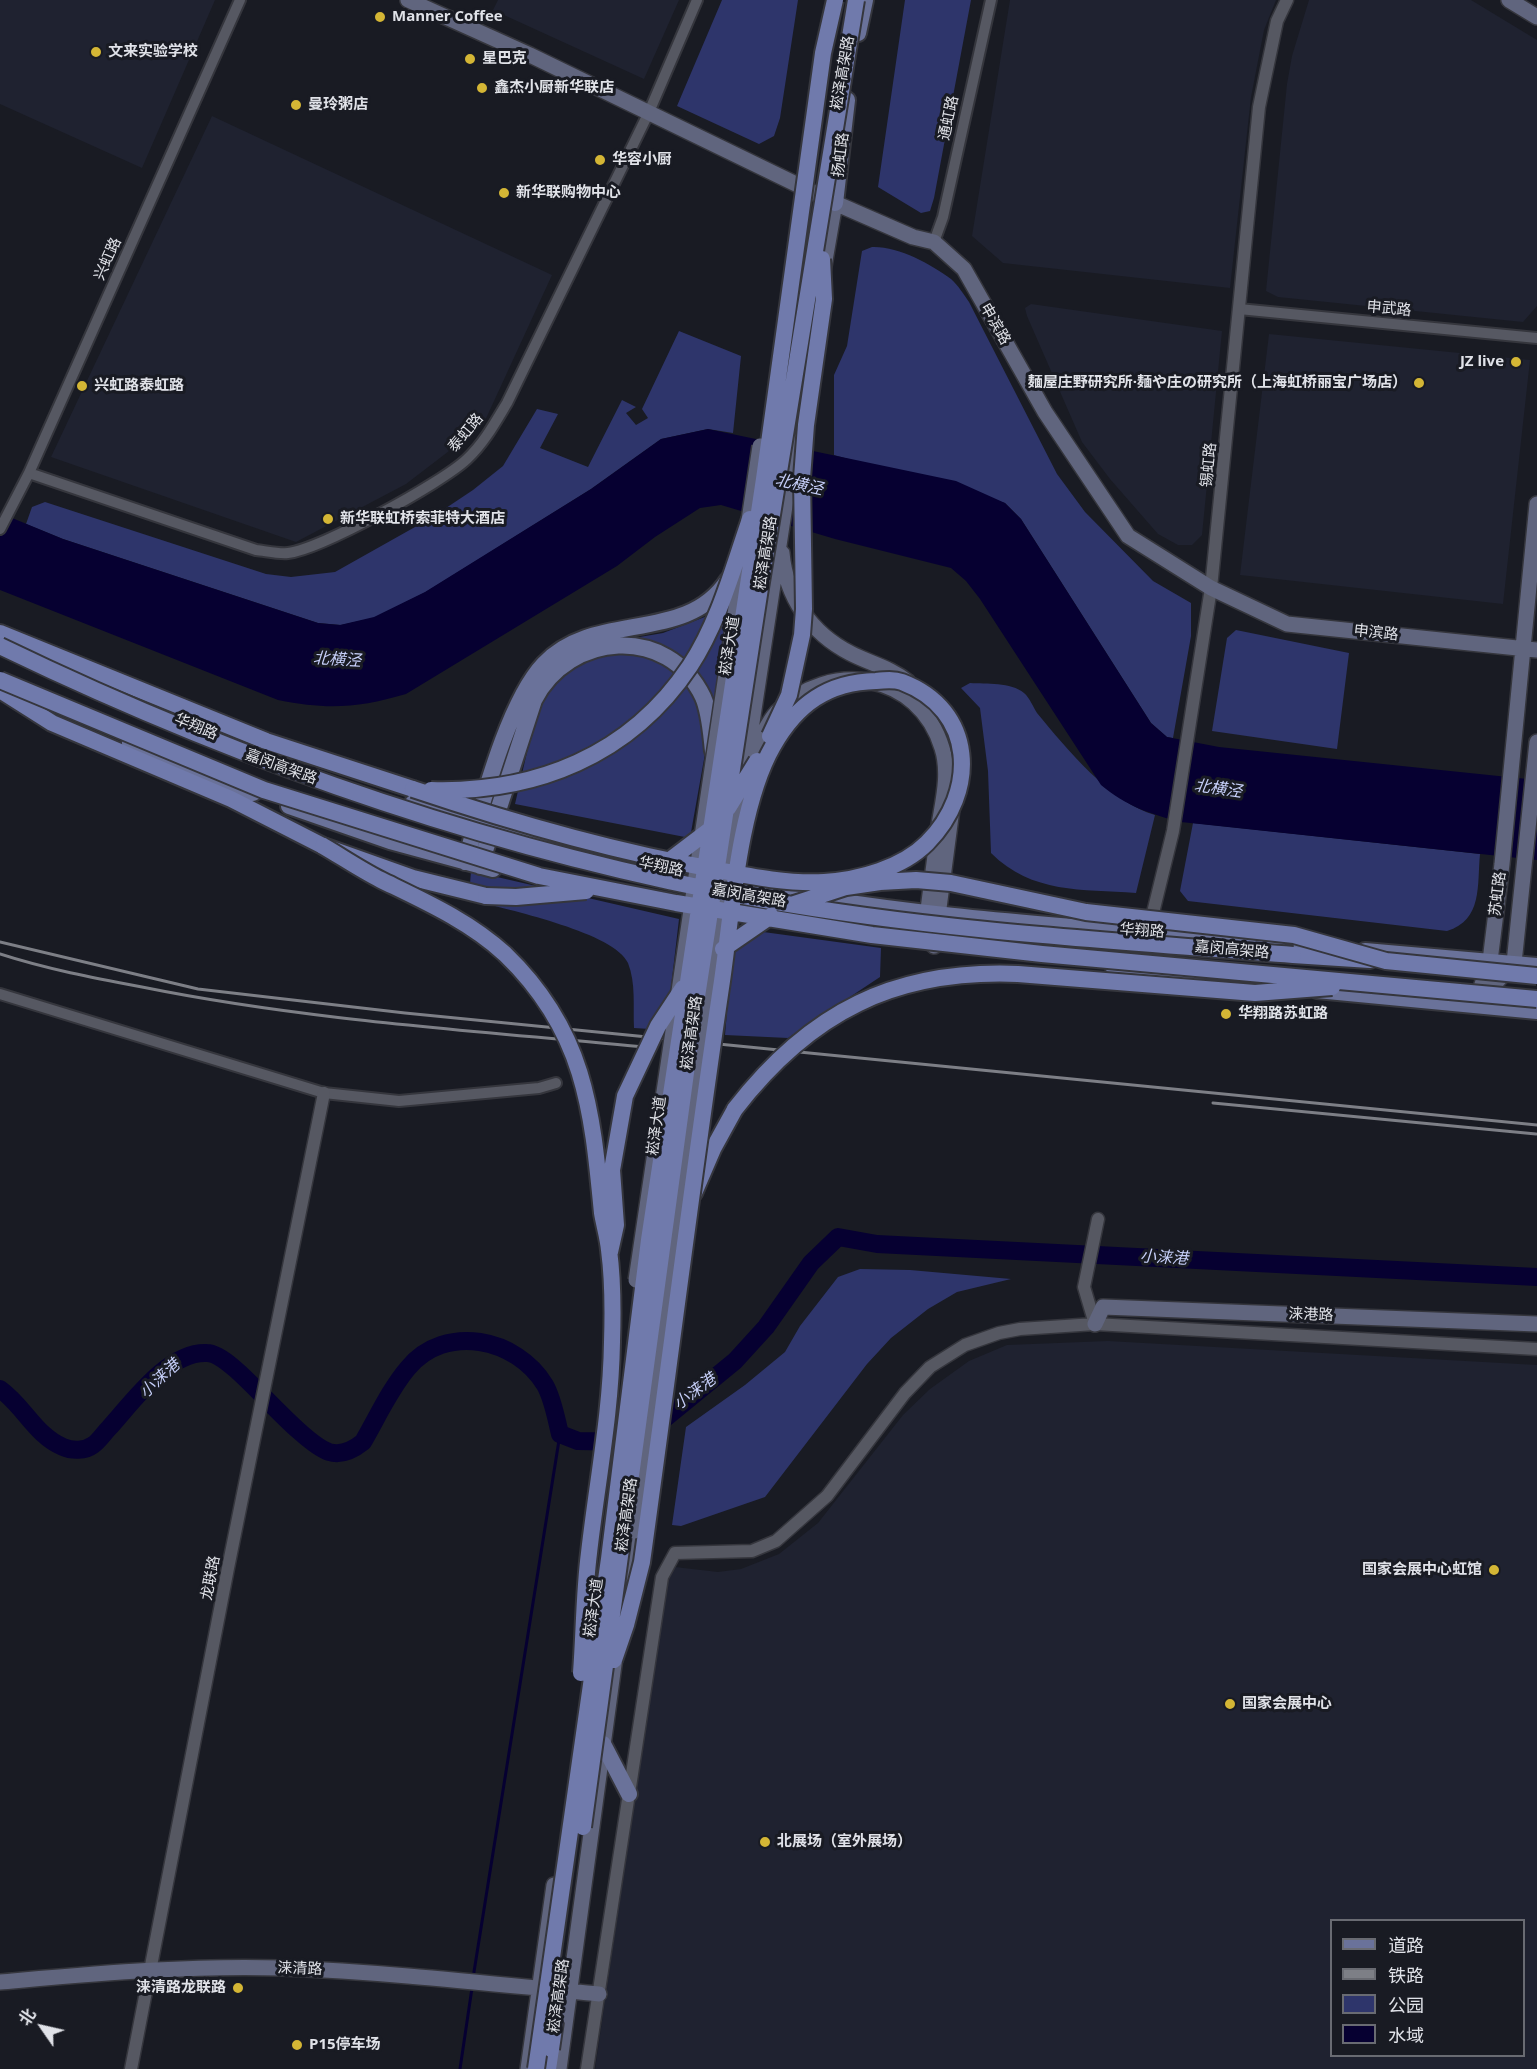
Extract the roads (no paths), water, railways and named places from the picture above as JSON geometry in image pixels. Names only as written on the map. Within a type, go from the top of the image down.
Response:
[{"type":"highway","name":"崧泽高架路","points":[[536,2069],[609,1559],[651,1228],[764,478],[823,53],[834,0]]},
{"type":"highway","name":"崧泽高架路","points":[[550,2069],[692,1029],[760,588],[856,0]]},
{"type":"highway","points":[[323,846],[446,887],[486,896],[516,897],[607,889],[664,864],[714,826],[752,771],[771,734],[789,695],[799,653],[804,609],[801,521],[806,425],[824,299],[821,222]]},
{"type":"highway","points":[[413,789],[459,791],[516,784],[579,764],[632,729],[661,702],[690,666],[711,627],[764,478]]},
{"type":"highway","points":[[0,634],[266,741],[413,789],[598,844],[685,864],[732,873],[744,875],[756,877],[783,880],[834,881],[862,877],[891,866],[921,849],[944,825],[958,798],[963,771],[959,737],[945,712],[923,692],[897,680],[861,681],[832,687],[809,702],[788,724],[771,749],[746,822],[739,868],[737,880],[734,903],[716,1019],[694,1194],[642,1562],[626,1625],[600,1698]]},
{"type":"highway","name":"嘉闵高架路","points":[[0,646],[72,681],[261,761],[400,808],[551,851],[678,883],[877,917],[1123,941],[1386,961],[1537,976]]},
{"type":"highway","name":"嘉闵高架路","points":[[0,680],[264,790],[539,876],[676,903],[872,935],[1042,954],[1381,983],[1537,999]]},
{"type":"highway","points":[[0,688],[52,723],[231,799],[323,846],[470,927],[504,953],[534,985],[555,1015],[579,1063],[591,1110],[609,1252],[612,1341],[609,1400],[588,1555],[568,1849]]},
{"type":"highway","points":[[609,1252],[616,1225],[612,1170],[625,1096],[658,1026],[700,968],[734,939],[765,918],[814,896],[880,882],[916,880],[951,883],[1086,912],[1294,935],[1386,961]]},
{"type":"highway","points":[[694,1194],[730,1119],[762,1075],[796,1042],[833,1017],[865,1000],[904,985],[944,976],[983,973],[1255,993],[1381,983]]},
{"type":"main road","name":"申滨路","points":[[408,0],[649,112],[798,186],[914,237],[934,242],[964,269],[1045,412],[1128,536],[1211,588],[1287,624],[1530,649]]},
{"type":"main road","points":[[798,186],[834,0]]},
{"type":"main road","name":"扬虹路","points":[[835,203],[852,56],[865,0]]},
{"type":"main road","points":[[1509,0],[1537,17]]},
{"type":"main road","name":"崧泽大道","points":[[528,2069],[606,1523],[641,1236],[798,186]]},
{"type":"main road","name":"崧泽大道","points":[[559,2069],[702,1032],[799,414],[835,203]]},
{"type":"main road","name":"苏虹路","points":[[1475,1005],[1490,961],[1511,769],[1530,649],[1537,504]]},
{"type":"main road","points":[[780,533],[784,572],[795,600],[810,623],[829,640],[850,653],[902,676],[935,705],[939,724]]},
{"type":"main road","points":[[485,825],[515,709],[531,680],[557,652],[574,641],[597,634],[675,620],[693,613],[723,589],[744,557]]},
{"type":"main road","name":"华翔路","points":[[0,634],[74,674],[251,751],[485,825],[573,848],[784,894],[933,913],[1537,966]]},
{"type":"main road","points":[[472,864],[534,700],[542,685],[572,657],[602,647],[633,647],[658,653],[692,680],[703,698],[713,753]]},
{"type":"main road","points":[[744,775],[775,714],[800,693],[820,683],[861,678],[888,687],[909,699],[952,736],[956,775],[929,946]]},
{"type":"main road","points":[[0,688],[227,784],[390,841],[472,864],[676,909],[929,946],[1200,979],[1537,1011]]},
{"type":"main road","name":"苏虹路","points":[[1514,963],[1537,742]]},
{"type":"main road","points":[[1475,1005],[1514,963]]},
{"type":"main road","name":"涞港路","points":[[1095,1324],[1103,1307],[1537,1324]]},
{"type":"main road","points":[[603,1744],[629,1794]]},
{"type":"main road","name":"涞清路","points":[[0,1982],[150,1972],[280,1968],[539,1987],[599,1994]]},
{"type":"street","name":"兴虹路","points":[[0,529],[29,473],[240,0]]},
{"type":"street","name":"泰虹路","points":[[29,473],[256,550],[287,553],[313,546],[340,534],[441,478],[466,459],[488,434],[507,403],[649,112],[697,0]]},
{"type":"street","name":"通虹路","points":[[934,242],[943,217],[991,0]]},
{"type":"street","name":"锡虹路","points":[[1149,932],[1173,831],[1192,726],[1211,588],[1259,107],[1277,21],[1287,0]]},
{"type":"street","name":"申武路","points":[[1239,309],[1537,338]]},
{"type":"street","points":[[0,994],[324,1093],[399,1101],[539,1088],[556,1083]]},
{"type":"street","name":"龙联路","points":[[131,2069],[324,1093]]},
{"type":"street","points":[[1095,1324],[1084,1287],[1098,1219]]},
{"type":"street","points":[[587,2069],[662,1577],[675,1553],[752,1551],[776,1541],[827,1496],[905,1393],[930,1367],[965,1345],[1020,1329],[1095,1324],[1537,1348]]},
{"type":"water","name":"北横泾","points":[[708,429],[956,481],[1005,503],[1021,519],[1151,723],[1167,737],[1219,747],[1537,780],[1537,860],[1181,822],[1139,808],[1120,799],[1101,785],[980,599],[966,581],[951,568],[835,539],[721,505],[700,508],[655,537],[617,566],[406,694],[358,705],[312,705],[278,700],[0,590],[0,513],[63,539],[318,623],[340,625],[374,617],[425,592],[591,489],[661,439]]},
{"type":"waterway","name":"小涞港","points":[[0,1389],[53,1442],[74,1450],[82,1449],[90,1447],[97,1441],[152,1380],[165,1369],[178,1360],[210,1353],[234,1368],[307,1438],[329,1452],[343,1453],[363,1442],[395,1385],[423,1354],[441,1345],[460,1341],[480,1342],[499,1347],[517,1356],[533,1369],[548,1390],[560,1434],[578,1441],[630,1442],[658,1424],[735,1361],[766,1327],[811,1263],[838,1237],[877,1244],[1537,1277]]},
{"type":"waterway","points":[[473,1978],[560,1434]]},
{"type":"waterway","points":[[460,2069],[472,1988]]},
{"type":"railway","points":[[0,942],[198,989],[405,1013],[1537,1125]]},
{"type":"railway","points":[[0,954],[88,977],[205,999],[332,1017],[652,1048]]},
{"type":"railway","points":[[1213,1103],[1536,1134]]},
{"type":"place","name":"Manner Coffee","points":[[380,17]]},
{"type":"place","name":"文来实验学校","points":[[96,52]]},
{"type":"place","name":"星巴克","points":[[470,59]]},
{"type":"place","name":"鑫杰小厨新华联店","points":[[482,88]]},
{"type":"place","name":"曼玲粥店","points":[[296,105]]},
{"type":"place","name":"华容小厨","points":[[600,160]]},
{"type":"place","name":"新华联购物中心","points":[[504,193]]},
{"type":"place","name":"JZ live","points":[[1516,362]]},
{"type":"place","name":"麺屋庄野研究所·麺や庄の研究所（上海虹桥丽宝广场店）","points":[[1419,383]]},
{"type":"place","name":"兴虹路泰虹路","points":[[82,386]]},
{"type":"place","name":"新华联虹桥索菲特大酒店","points":[[328,519]]},
{"type":"place","name":"华翔路苏虹路","points":[[1226,1014]]},
{"type":"place","name":"国家会展中心虹馆","points":[[1494,1570]]},
{"type":"place","name":"国家会展中心","points":[[1230,1704]]},
{"type":"place","name":"北展场（室外展场）","points":[[765,1842]]},
{"type":"place","name":"涞清路龙联路","points":[[238,1988]]},
{"type":"place","name":"P15停车场","points":[[297,2045]]}]
